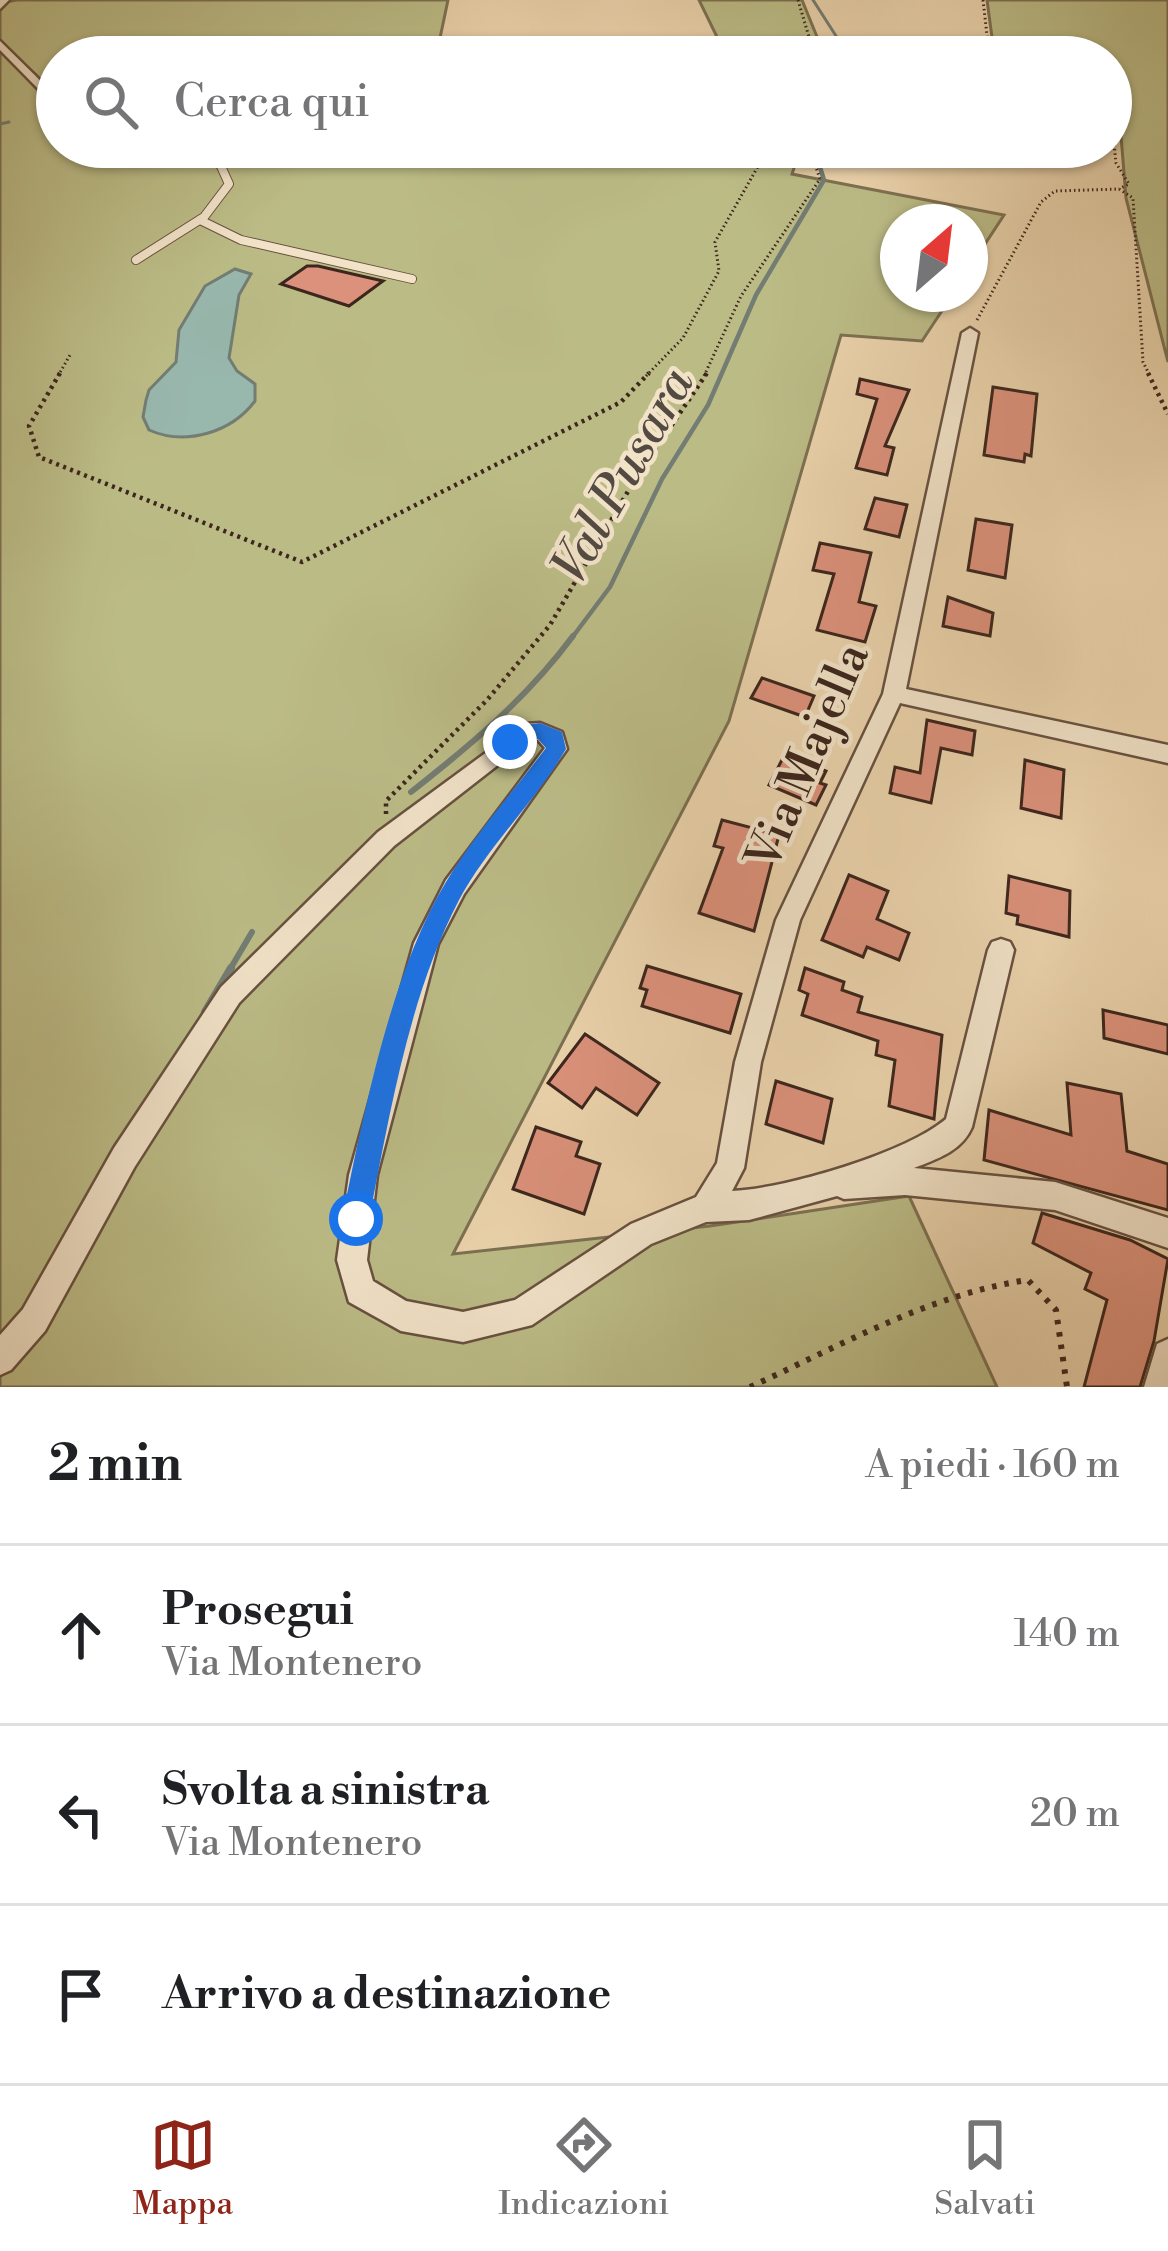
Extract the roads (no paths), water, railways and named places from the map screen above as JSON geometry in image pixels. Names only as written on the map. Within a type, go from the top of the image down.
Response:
[{"type":"street","points":[[0,44],[36,82]]},
{"type":"street","name":"Via Majella","points":[[706,1207],[730,1168],[748,1062],[788,920],[894,694],[970,333]]},
{"type":"street","points":[[894,694],[1168,754]]},
{"type":"street","points":[[0,1359],[34,1320],[124,1158],[230,995],[386,838],[525,732],[540,731],[554,738],[556,749],[454,887],[426,943],[363,1175],[352,1260],[360,1291],[401,1316],[463,1328],[521,1313],[641,1234],[706,1207],[748,1205],[826,1186],[937,1145],[958,1127],[1001,950]]},
{"type":"street","points":[[826,1186],[905,1181],[1055,1196],[1168,1233]]},
{"type":"street","points":[[1160,1387],[1168,1354]]},
{"type":"lane","points":[[136,260],[200,220],[223,196],[229,184],[222,168]]},
{"type":"lane","points":[[200,220],[241,240],[412,279]]},
{"type":"water","points":[[235,269],[251,274],[239,295],[229,358],[255,384],[255,401],[233,421],[206,434],[177,437],[149,430],[143,417],[149,390],[176,362],[179,330],[205,286]]},
{"type":"waterway","name":"Val Pusara","points":[[813,0],[836,36]]},
{"type":"waterway","points":[[0,124],[9,122]]},
{"type":"waterway","name":"Val Pusara","points":[[571,639],[610,587],[662,479],[708,405],[756,295],[824,180],[820,168]]},
{"type":"waterway","name":"Val Pusara","points":[[411,792],[497,720],[573,636]]},
{"type":"waterway","name":"Val Pusara","points":[[229,971],[252,932]]},
{"type":"waterway","name":"Val Pusara","points":[[205,1012],[231,968]]}]
